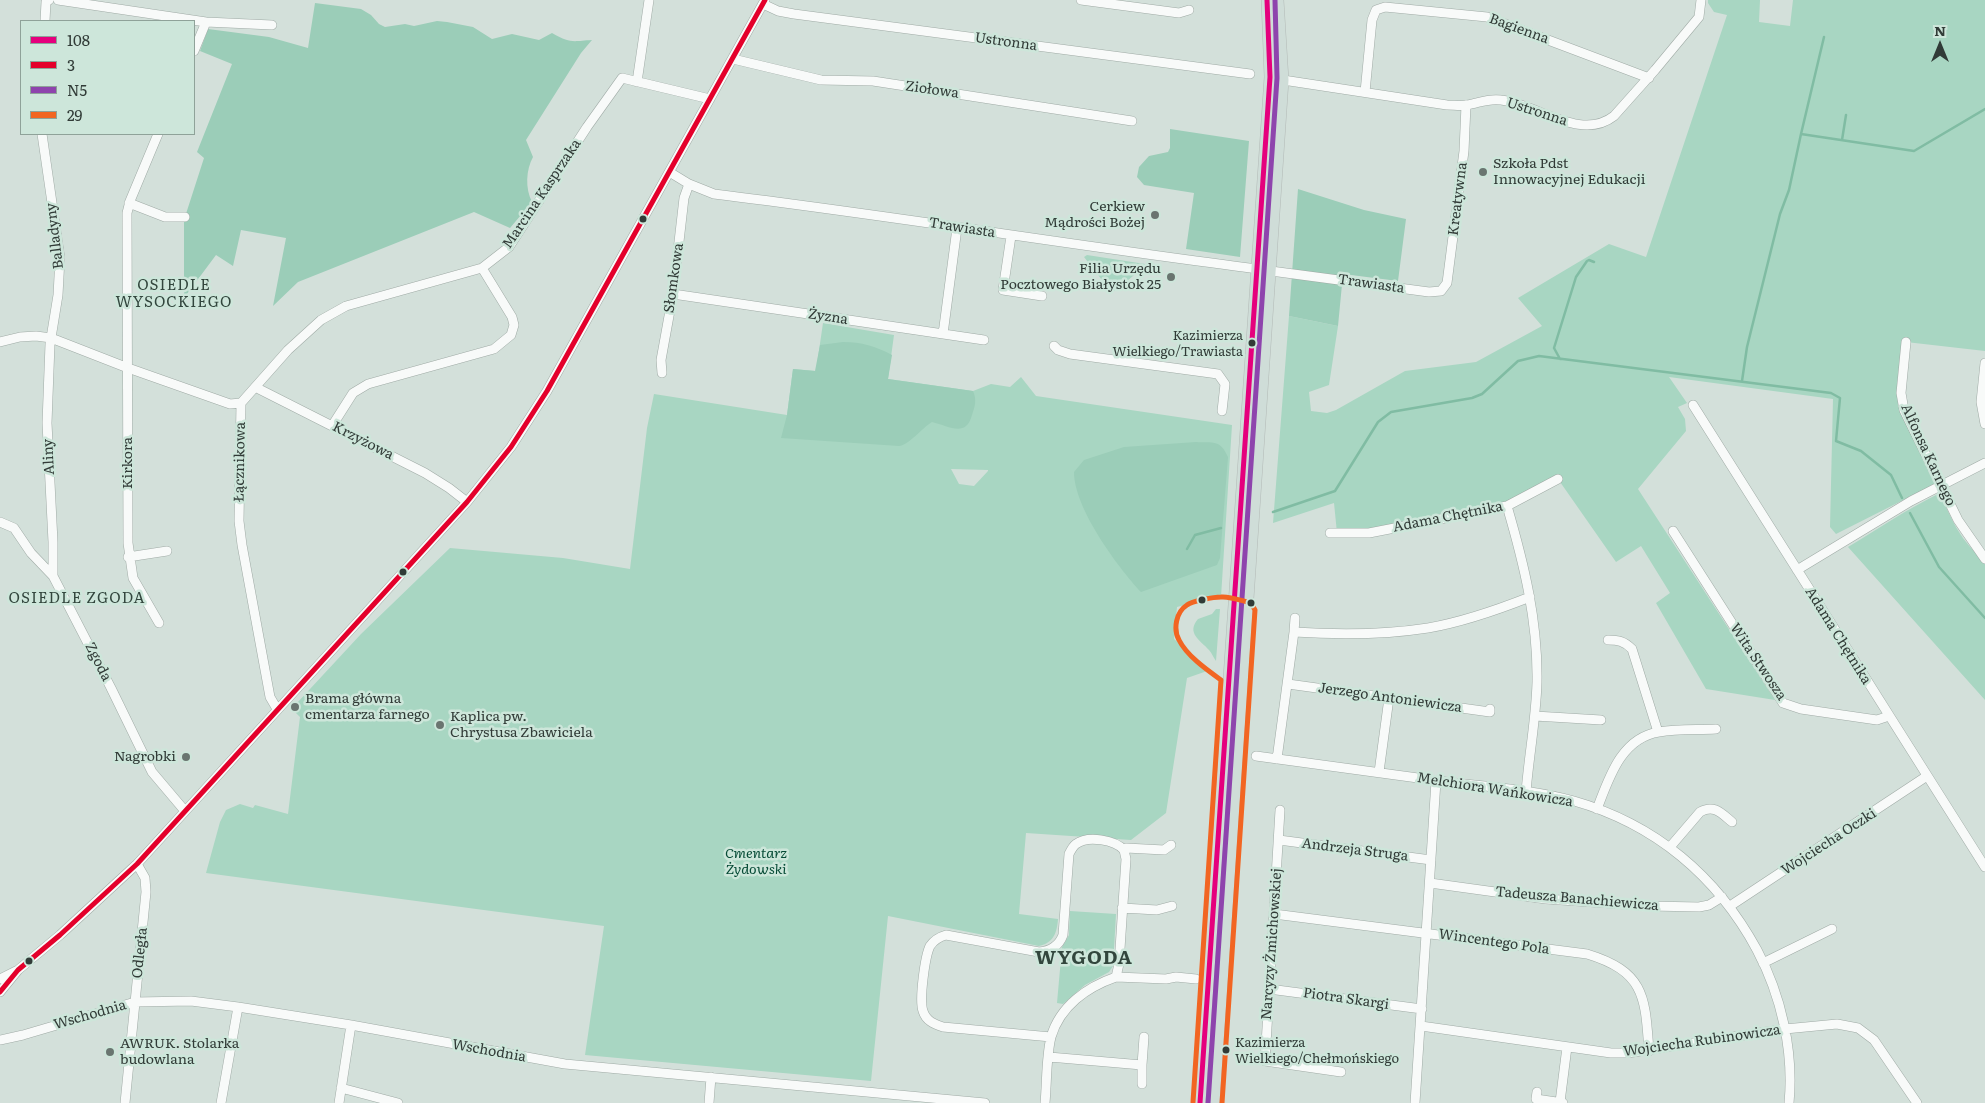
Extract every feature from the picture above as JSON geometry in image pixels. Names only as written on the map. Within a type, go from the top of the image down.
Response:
[{"type":"main road","points":[[1200,1103],[1270,77],[1267,0]]},
{"type":"main road","points":[[1214,1103],[1283,80],[1278,0]]},
{"type":"main road","points":[[1251,367],[1257,372],[1262,372],[1264,368]]},
{"type":"main road","points":[[1235,606],[1248,610]]},
{"type":"main road","points":[[1204,1034],[1219,1036]]},
{"type":"street","points":[[45,20],[46,2],[49,0]]},
{"type":"street","points":[[58,0],[193,20]]},
{"type":"street","points":[[637,82],[649,0]]},
{"type":"street","points":[[1081,0],[1180,14],[1189,10]]},
{"type":"street","name":"Ustronna","points":[[1283,80],[1447,105],[1466,105],[1485,100],[1516,102],[1576,125],[1598,125],[1614,116],[1649,78],[1699,17],[1702,0]]},
{"type":"street","points":[[0,992],[18,970],[60,935],[137,864],[467,502],[511,447],[548,391],[764,2]]},
{"type":"street","name":"Ustronna","points":[[764,2],[778,11],[794,14],[1250,74]]},
{"type":"street","name":"Bagienna","points":[[1365,92],[1372,20],[1376,10],[1385,7],[1487,17],[1649,78]]},
{"type":"street","points":[[195,20],[272,25]]},
{"type":"street","points":[[195,49],[206,22]]},
{"type":"street","name":"Ziołowa","points":[[733,59],[821,80],[873,81],[1132,121]]},
{"type":"street","name":"Marcina Kasprzaka","points":[[241,403],[305,334],[321,320],[346,306],[482,268],[509,247],[587,127],[622,78],[710,99]]},
{"type":"street","name":"Kreatywna","points":[[1441,291],[1447,283],[1464,151],[1466,105]]},
{"type":"street","name":"Balladyny","points":[[42,135],[60,258],[58,295],[51,338]]},
{"type":"street","name":"Kirkora","points":[[158,135],[129,203],[127,213],[128,558],[133,578],[159,623]]},
{"type":"street","name":"Trawiasta","points":[[670,172],[689,184],[714,194],[1258,269]]},
{"type":"street","name":"Słomkowa","points":[[662,372],[661,360],[673,294],[684,198],[689,184]]},
{"type":"street","points":[[129,203],[165,217],[185,217]]},
{"type":"street","points":[[943,334],[957,228]]},
{"type":"street","points":[[1011,236],[1003,290],[1042,296]]},
{"type":"street","points":[[332,426],[353,394],[368,384],[494,349],[511,335],[514,325],[512,317],[482,268]]},
{"type":"street","name":"Trawiasta","points":[[1271,271],[1429,292],[1441,291]]},
{"type":"street","name":"Żyzna","points":[[673,294],[984,340]]},
{"type":"street","name":"Łącznikowa","points":[[0,342],[28,336],[51,338],[128,368],[230,404],[241,403],[239,521],[270,697],[277,709]]},
{"type":"street","name":"Aliny","points":[[51,338],[48,423],[53,576]]},
{"type":"street","name":"Alfonsa Karnego","points":[[1906,342],[1900,393],[1904,410],[1958,520],[1985,560]]},
{"type":"street","points":[[1054,346],[1058,350],[1070,354],[1218,374],[1224,384],[1222,412]]},
{"type":"street","points":[[1985,362],[1981,402],[1985,424]]},
{"type":"street","name":"Krzyżowa","points":[[255,387],[425,473],[467,502]]},
{"type":"street","name":"Adama Chętnika","points":[[1693,405],[1927,776],[1981,852],[1985,867]]},
{"type":"street","points":[[1797,570],[1911,501],[1985,463]]},
{"type":"street","name":"Adama Chętnika","points":[[1330,533],[1368,533],[1507,506],[1558,479]]},
{"type":"street","points":[[1507,506],[1530,597],[1537,660],[1535,716],[1526,792]]},
{"type":"street","name":"Zgoda","points":[[0,522],[14,528],[31,553],[53,576],[155,775],[184,811]]},
{"type":"street","name":"Wita Stwosza","points":[[1673,531],[1783,703],[1801,709],[1877,720],[1889,716]]},
{"type":"street","points":[[128,558],[167,551]]},
{"type":"street","points":[[1294,632],[1393,633],[1429,628],[1481,615],[1530,597]]},
{"type":"street","points":[[1277,759],[1295,618]]},
{"type":"street","points":[[1608,640],[1619,640],[1626,643],[1632,649],[1658,732]]},
{"type":"street","name":"Jerzego Antoniewicza","points":[[1288,684],[1490,712],[1490,709]]},
{"type":"street","points":[[1379,772],[1389,698]]},
{"type":"street","points":[[1535,716],[1601,720]]},
{"type":"street","points":[[1597,809],[1614,767],[1622,754],[1640,739],[1658,732],[1716,729]]},
{"type":"street","name":"Melchiora Wańkowicza","points":[[1256,756],[1526,792],[1573,801],[1636,826],[1670,846],[1711,884],[1730,906],[1763,962],[1773,987],[1785,1029],[1790,1065],[1789,1103]]},
{"type":"street","name":"Wojciecha Oczki","points":[[1730,906],[1927,776]]},
{"type":"street","points":[[1415,1103],[1428,933],[1436,781]]},
{"type":"street","points":[[1670,846],[1700,812],[1707,808],[1716,809],[1732,822]]},
{"type":"street","name":"Narcyzy Żmichowskiej","points":[[1280,810],[1265,1062],[1341,1072]]},
{"type":"street","name":"Andrzeja Struga","points":[[1279,840],[1431,860]]},
{"type":"street","points":[[1051,1037],[943,1027],[930,1021],[923,1011],[922,1000],[930,946],[940,936],[951,935],[1039,952],[1051,949],[1058,944],[1063,935],[1069,854],[1075,844],[1082,841],[1113,842],[1124,850],[1126,859],[1119,964],[1116,977]]},
{"type":"street","points":[[1124,850],[1126,848],[1164,850],[1171,845]]},
{"type":"street","name":"Odległa","points":[[125,1103],[146,892],[145,878],[137,864]]},
{"type":"street","name":"Tadeusza Banachiewicza","points":[[1430,883],[1546,899],[1650,906],[1709,905],[1722,897]]},
{"type":"street","points":[[1122,908],[1157,910],[1172,906]]},
{"type":"street","name":"Wincentego Pola","points":[[1274,914],[1587,954],[1605,959],[1628,975],[1639,989],[1645,1005],[1649,1051]]},
{"type":"street","points":[[1763,962],[1832,929]]},
{"type":"street","points":[[0,978],[18,970]]},
{"type":"street","points":[[1045,1103],[1051,1037],[1063,1013],[1086,990],[1116,977],[1166,980],[1176,977],[1196,980]]},
{"type":"street","name":"Piotra Skargi","points":[[1269,988],[1422,1009]]},
{"type":"street","name":"Wschodnia","points":[[0,1040],[135,1002],[191,1002],[238,1007],[351,1025],[565,1064],[985,1103]]},
{"type":"street","points":[[221,1103],[238,1007]]},
{"type":"street","name":"Wojciecha Rubinowicza","points":[[1421,1026],[1611,1053],[1649,1051],[1785,1029],[1837,1024],[1850,1025],[1866,1032],[1874,1040],[1917,1103]]},
{"type":"street","points":[[339,1103],[351,1025]]},
{"type":"street","points":[[1142,1084],[1144,1037]]},
{"type":"street","points":[[1560,1102],[1567,1047]]},
{"type":"street","points":[[1049,1058],[1142,1065]]},
{"type":"street","points":[[709,1103],[711,1077]]},
{"type":"street","points":[[341,1088],[398,1103]]},
{"type":"street","points":[[1537,1092],[1536,1099],[1564,1103]]},
{"type":"green space","points":[[1708,0],[1760,0],[1759,22],[1790,26],[1793,0],[1985,0],[1985,351],[1906,342],[1901,393],[1931,464],[1928,470],[1935,484],[1836,534],[1830,527],[1833,399],[1669,377],[1687,403],[1678,407],[1685,419],[1686,431],[1638,489],[1775,700],[1706,689],[1656,603],[1670,593],[1641,546],[1616,562],[1558,479],[1507,506],[1369,533],[1337,533],[1334,503],[1273,523],[1289,316],[1338,326],[1329,385],[1309,392],[1311,411],[1327,413],[1336,410],[1405,371],[1476,362],[1542,326],[1518,298],[1609,244],[1646,257],[1727,15],[1714,12]]},
{"type":"green space","points":[[315,3],[361,9],[385,27],[405,24],[414,26],[437,21],[473,27],[492,39],[512,34],[539,40],[552,33],[568,40],[592,40],[581,53],[526,140],[533,157],[527,179],[528,191],[532,202],[510,228],[474,212],[298,282],[273,306],[286,238],[241,230],[233,266],[216,255],[184,298],[184,220],[204,158],[197,152],[232,64],[200,51],[208,29],[269,37],[308,48]]},
{"type":"green space","points":[[1170,129],[1249,141],[1240,257],[1186,249],[1194,193],[1144,185],[1137,177],[1139,167],[1149,156],[1168,152],[1170,148]]},
{"type":"green space","points":[[1298,189],[1364,210],[1406,219],[1398,281],[1343,274],[1338,326],[1289,316]]},
{"type":"green space","points":[[1087,255],[1145,264],[1145,266],[1115,291],[1109,289],[1084,257]]},
{"type":"green space","name":"Cmentarz Żydowski","points":[[823,323],[894,335],[888,379],[973,391],[991,384],[1010,387],[1021,377],[1036,396],[1232,425],[1221,597],[1177,607],[1174,639],[1210,670],[1187,678],[1166,813],[1131,840],[1026,833],[1019,914],[1058,919],[1056,932],[1051,940],[1039,946],[888,916],[871,1081],[585,1055],[604,926],[206,873],[220,822],[226,810],[240,804],[253,808],[255,805],[288,814],[300,717],[295,712],[297,703],[361,634],[450,548],[563,558],[630,569],[647,428],[654,394],[787,415],[793,369],[816,371]],"holes":[[[951,469],[988,470],[974,486],[959,484]]]},
{"type":"green space","points":[[843,342],[868,345],[892,355],[888,379],[973,391],[975,403],[969,422],[966,426],[956,429],[932,422],[907,443],[899,446],[781,438],[787,415],[793,369],[815,371],[820,345]]},
{"type":"green space","points":[[1196,442],[1215,443],[1222,447],[1228,457],[1220,558],[1217,565],[1141,592],[1098,536],[1081,502],[1074,472],[1084,460],[1124,447]]},
{"type":"green space","points":[[1940,493],[1964,539],[1985,560],[1985,700],[1848,547],[1904,512]]},
{"type":"green space","points":[[1216,609],[1220,609],[1216,661],[1210,651],[1198,639],[1193,628],[1198,619],[1212,614]]},
{"type":"green space","points":[[1070,911],[1116,914],[1113,966],[1109,972],[1085,985],[1063,1004],[1057,1003],[1062,947],[1069,935]]},
{"type":"waterway","points":[[1801,134],[1824,37]]},
{"type":"waterway","points":[[1742,381],[1747,347],[1780,214],[1789,190],[1801,134],[1914,151],[1985,109]]},
{"type":"waterway","points":[[1842,140],[1846,115]]},
{"type":"waterway","points":[[1560,359],[1554,348],[1576,277],[1587,261],[1594,262]]},
{"type":"waterway","points":[[1273,512],[1335,491],[1378,422],[1391,412],[1472,398],[1482,394],[1518,361],[1539,356],[1831,393],[1840,398],[1836,441],[1861,451],[1891,475],[1902,498]]},
{"type":"waterway","points":[[1910,513],[1939,567],[1985,618]]},
{"type":"waterway","points":[[1187,549],[1195,535],[1221,528]]},
{"type":"transit line","name":"3","points":[[0,992],[18,970],[60,935],[137,864],[467,502],[511,447],[547,391],[765,0]]},
{"type":"transit line","name":"108","points":[[1200,1103],[1270,77],[1267,0]]},
{"type":"transit line","name":"N5","points":[[1208,1103],[1277,78],[1275,0]]},
{"type":"transit line","name":"29","points":[[1193,1102],[1221,680],[1187,652],[1177,636],[1176,626],[1180,612],[1187,605],[1193,602],[1225,597],[1251,603],[1255,610],[1222,1103]]},
{"type":"place","name":"Szkoła Pdst Innowacyjnej Edukacji","points":[[1483,172]]},
{"type":"place","name":"Cerkiew Mądrości Bożej","points":[[1155,215]]},
{"type":"place","name":"Filia Urzędu Pocztowego Białystok 25","points":[[1171,277]]},
{"type":"place","name":"Kazimierza Wielkiego/Trawiasta","points":[[1252,343]]},
{"type":"place","name":"Brama główna cmentarza farnego","points":[[295,707]]},
{"type":"place","name":"Kaplica pw. Chrystusa Zbawiciela","points":[[440,725]]},
{"type":"place","name":"Nagrobki","points":[[186,757]]},
{"type":"place","name":"Kazimierza Wielkiego/Chełmońskiego","points":[[1226,1050]]},
{"type":"place","name":"AWRUK. Stolarka budowlana","points":[[110,1052]]},
{"type":"district","name":"OSIEDLE WYSOCKIEGO","points":[[174,294]]},
{"type":"district","name":"OSIEDLE ZGODA","points":[[77,599]]},
{"type":"district","name":"WYGODA","points":[[1084,958]]}]
